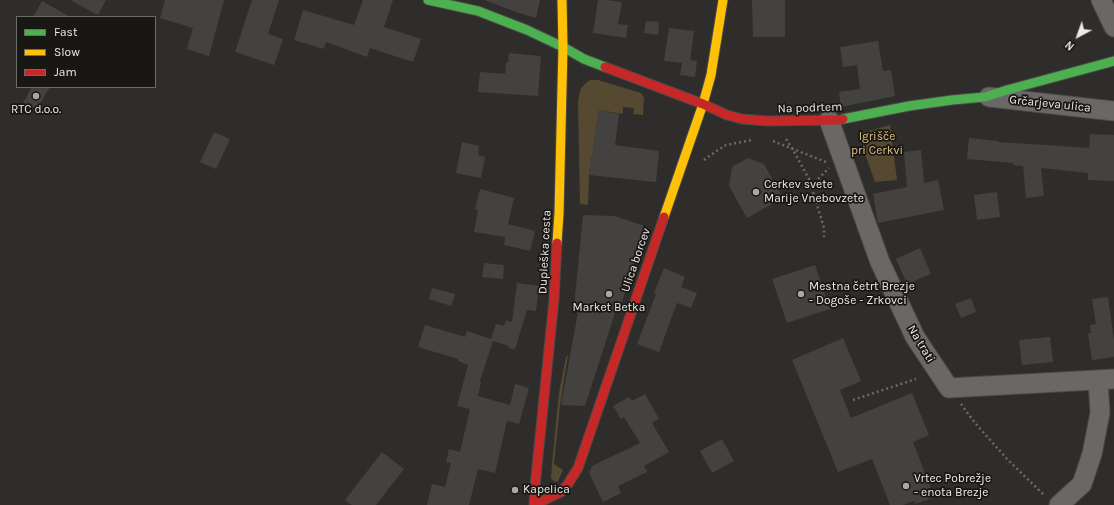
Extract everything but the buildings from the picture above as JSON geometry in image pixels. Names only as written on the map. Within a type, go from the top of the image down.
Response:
[{"type":"street","name":"Na podrtem","points":[[428,0],[478,11],[527,30],[584,59],[703,104],[727,115],[742,119],[768,121],[839,120],[916,105],[985,97],[1114,61]]},
{"type":"street","name":"Dupleška cesta","points":[[534,505],[554,300],[559,213],[563,47],[562,0]]},
{"type":"street","name":"Ulica borcev","points":[[534,505],[561,492],[578,468],[703,104],[712,68],[723,0]]},
{"type":"street","points":[[1101,0],[1114,27]]},
{"type":"street","name":"Grčarjeva ulica","points":[[985,97],[1114,111]]},
{"type":"street","name":"Na trati","points":[[829,120],[880,262],[915,336],[949,388]]},
{"type":"street","points":[[949,388],[1106,380],[1092,454],[1082,484],[1054,502]]},
{"type":"path","points":[[783,135],[809,179],[824,228],[824,237]]},
{"type":"path","points":[[700,163],[726,145],[756,139]]},
{"type":"path","points":[[771,140],[832,164],[811,186]]},
{"type":"path","points":[[853,400],[916,379]]},
{"type":"path","points":[[949,388],[975,423],[1007,459],[1054,502]]},
{"type":"green space","points":[[590,80],[598,80],[641,93],[644,98],[643,115],[633,114],[634,108],[623,107],[623,114],[599,110],[589,175],[588,205],[580,204],[578,101],[581,88]]},
{"type":"green space","name":"Igrišče pri Cerkvi","points":[[890,125],[897,180],[875,182],[858,134]]},
{"type":"green space","points":[[568,355],[560,405],[554,464],[563,470],[558,481],[555,482],[551,478],[559,393],[566,357]]},
{"type":"traffic: fast","points":[[428,0],[478,11],[527,30],[584,59],[605,67]]},
{"type":"traffic: fast","points":[[843,119],[909,106],[985,97],[1114,61]]},
{"type":"traffic: slow","points":[[557,243],[563,47],[562,0]]},
{"type":"traffic: slow","points":[[664,217],[703,104],[711,75],[723,0]]},
{"type":"traffic: jam","points":[[605,67],[703,104],[727,115],[742,119],[768,121],[843,119]]},
{"type":"traffic: jam","points":[[534,505],[561,492],[578,468],[664,217]]},
{"type":"traffic: jam","points":[[534,505],[554,300],[557,243]]},
{"type":"place","name":"RTC d.o.o.","points":[[36,96]]},
{"type":"place","name":"Cerkev svete Marije Vnebovzete","points":[[756,192]]},
{"type":"place","name":"Market Betka","points":[[609,294]]},
{"type":"place","name":"Mestna četrt Brezje - Dogoše - Zrkovci","points":[[801,294]]},
{"type":"place","name":"Vrtec Pobrežje - enota Brezje","points":[[906,486]]},
{"type":"place","name":"Kapelica","points":[[515,490]]}]
